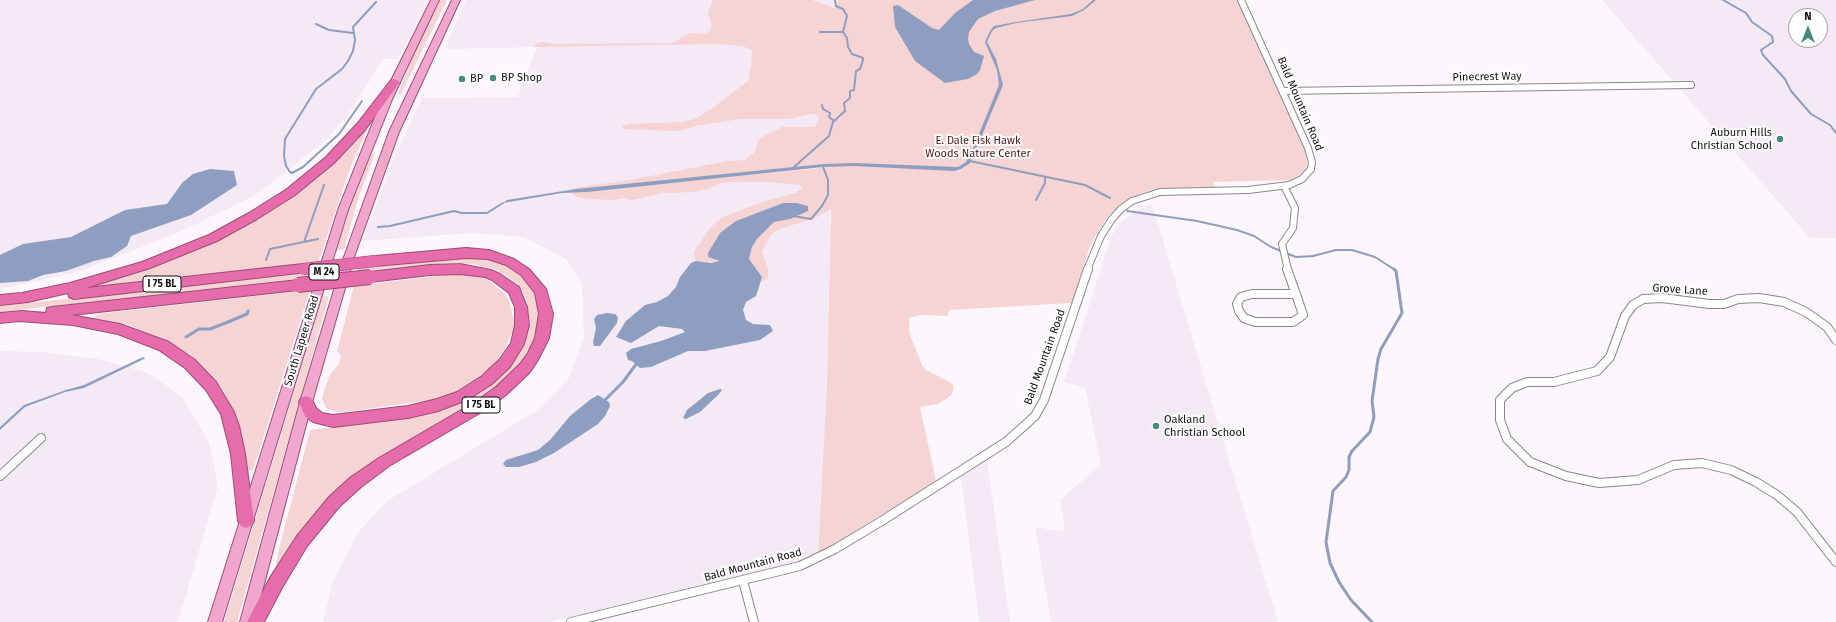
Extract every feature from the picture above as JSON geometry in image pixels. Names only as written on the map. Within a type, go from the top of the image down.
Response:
[{"type":"highway","points":[[20,298],[70,288],[128,272],[181,252],[247,220],[291,192],[330,160],[361,127],[395,82]]},
{"type":"highway","name":"I 75 BL","points":[[0,300],[466,253],[489,255],[510,262],[525,272],[541,292],[546,314],[542,338],[525,368],[501,391],[480,406],[384,462],[356,482],[334,502],[302,541],[277,581],[255,622]]},
{"type":"highway","points":[[0,318],[453,269],[474,270],[496,277],[514,290],[521,307],[522,325],[517,344],[505,363],[487,380],[462,396],[438,405],[408,412],[333,421],[324,420],[313,416],[306,402]]},
{"type":"highway","points":[[15,316],[73,320],[120,329],[164,346],[190,364],[211,386],[227,412],[232,426],[238,454],[246,521]]},
{"type":"main road","points":[[436,0],[435,14],[440,17],[448,17]]},
{"type":"main road","name":"South Lapeer Road","points":[[215,622],[341,216],[368,144],[395,82],[436,0]]},
{"type":"main road","name":"South Lapeer Road","points":[[247,622],[306,402],[349,257],[388,149],[410,96],[456,0]]},
{"type":"main road","points":[[368,144],[372,148],[388,149]]},
{"type":"street","name":"Bald Mountain Road","points":[[571,622],[800,566],[835,549],[1006,442],[1035,416],[1044,400],[1093,253],[1101,236],[1121,209],[1132,201],[1160,192],[1248,190],[1284,186],[1302,179],[1311,168],[1312,162],[1308,148],[1241,0]]},
{"type":"street","name":"Pinecrest Way","points":[[1283,91],[1691,85]]},
{"type":"street","points":[[1284,186],[1295,208],[1293,228],[1282,244],[1287,268],[1296,294],[1303,315],[1293,322],[1255,322],[1244,318],[1239,311],[1237,304],[1241,297],[1252,294],[1296,294]]},
{"type":"street","name":"Grove Lane","points":[[1836,340],[1827,327],[1806,312],[1784,302],[1752,298],[1738,299],[1724,304],[1709,304],[1662,298],[1642,299],[1633,304],[1625,316],[1610,357],[1597,371],[1554,382],[1527,382],[1512,388],[1500,400],[1500,420],[1506,439],[1530,462],[1566,476],[1599,483],[1638,480],[1674,464],[1702,463],[1731,470],[1777,494],[1797,512],[1836,562]]},
{"type":"street","points":[[0,476],[41,438]]},
{"type":"street","points":[[743,581],[754,622]]},
{"type":"shaded area","points":[[0,0],[428,0],[398,59],[383,59],[348,115],[325,141],[256,195],[175,234],[81,271],[0,289]]},
{"type":"shaded area","points":[[466,0],[839,0],[832,126],[827,383],[818,554],[789,566],[548,622],[323,622],[332,584],[359,531],[387,501],[536,411],[568,380],[584,337],[582,284],[566,259],[524,237],[470,233],[363,241],[394,158],[422,98],[518,97],[537,47],[445,49]]},
{"type":"shaded area","name":"Auburn Hills Christian School","points":[[1602,0],[1836,0],[1836,238],[1810,238]]},
{"type":"shaded area","name":"Oakland Christian School","points":[[1152,204],[1278,622],[1051,622],[1035,527],[1065,532],[1060,500],[1101,464],[1085,388],[1064,382],[1112,235],[1118,225],[1128,217],[1138,210]]},
{"type":"shaded area","points":[[0,351],[41,352],[98,359],[149,373],[182,397],[209,442],[218,486],[178,622],[0,622]]},
{"type":"shaded area","points":[[987,460],[1010,622],[979,622],[961,477]]},
{"type":"green space","points":[[440,0],[447,0],[401,94],[398,94],[413,56]]},
{"type":"green space","name":"E. Dale Fisk Hawk Woods Nature Center","points":[[713,0],[812,0],[834,8],[838,5],[838,0],[1237,0],[1301,140],[1306,153],[1307,165],[1301,174],[1290,180],[1213,182],[1215,187],[1155,189],[1139,194],[1121,204],[1107,217],[1090,246],[1072,303],[949,310],[948,315],[946,316],[921,315],[909,318],[909,332],[922,365],[926,370],[950,382],[954,386],[952,394],[938,404],[920,407],[936,481],[818,554],[827,383],[831,209],[813,219],[782,228],[771,234],[762,252],[768,269],[768,277],[761,283],[762,277],[749,260],[752,247],[757,239],[774,222],[790,219],[783,203],[736,221],[708,257],[720,261],[696,261],[694,252],[711,227],[723,217],[768,200],[796,193],[802,188],[800,185],[770,182],[720,183],[708,189],[692,192],[665,193],[632,200],[624,198],[613,200],[586,199],[577,197],[571,192],[831,167],[823,164],[570,191],[578,187],[625,181],[728,161],[745,160],[755,152],[760,138],[782,127],[814,127],[818,123],[819,117],[815,114],[809,114],[795,118],[783,119],[740,119],[696,126],[679,131],[624,129],[622,126],[630,124],[683,122],[695,119],[714,107],[748,81],[752,50],[742,46],[720,44],[533,47],[538,43],[543,42],[555,44],[676,42],[683,36],[690,33],[704,34],[710,31],[712,26],[708,13]]},
{"type":"green space","points":[[363,130],[367,130],[349,171],[318,263],[92,288],[94,285],[149,268],[247,223]]},
{"type":"green space","points":[[375,153],[358,199],[344,249],[337,250],[350,206],[369,155]]},
{"type":"green space","points":[[445,257],[495,261],[505,265],[522,276],[534,291],[540,309],[537,339],[518,371],[498,389],[399,448],[277,565],[278,553],[310,430],[414,417],[445,410],[471,398],[491,385],[507,370],[521,350],[530,324],[527,300],[518,284],[495,269],[472,264],[448,263],[358,272],[359,267]]},
{"type":"green space","points":[[315,272],[313,277],[0,312],[0,306]]},
{"type":"green space","points":[[454,274],[478,277],[488,280],[503,292],[509,301],[514,322],[512,332],[504,351],[488,370],[457,391],[431,400],[345,412],[337,412],[326,408],[322,398],[329,376],[339,364],[341,356],[337,351],[354,286]]},
{"type":"green space","points":[[310,290],[253,470],[245,471],[245,459],[240,430],[229,402],[222,389],[201,364],[190,355],[161,339],[129,325],[95,318],[97,314]]},
{"type":"green space","points":[[323,296],[329,296],[237,622],[224,622]]},
{"type":"water","points":[[973,0],[1035,0],[995,11],[978,19],[969,32],[968,39],[974,52],[984,56],[980,70],[977,74],[968,79],[945,83],[915,61],[895,27],[893,6],[898,5],[932,28],[939,30],[955,13]]},
{"type":"water","points":[[1093,0],[1096,0],[1084,10],[1072,16],[1016,23],[996,28],[992,31],[987,42],[996,59],[1003,85],[970,163],[961,169],[954,171],[854,166],[823,167],[587,192],[562,193],[503,203],[507,200],[576,189],[823,164],[854,163],[958,167],[966,162],[972,151],[999,85],[997,70],[985,42],[994,26],[1071,14],[1083,9]]},
{"type":"water","points":[[210,169],[234,171],[237,185],[191,215],[131,236],[127,246],[111,257],[94,261],[66,271],[43,275],[28,281],[0,283],[0,255],[23,244],[71,237],[125,210],[167,204],[182,183],[193,174]]},
{"type":"water","points":[[783,203],[797,203],[808,206],[808,211],[790,219],[774,222],[757,239],[752,247],[749,259],[762,277],[756,296],[746,302],[743,310],[746,320],[753,324],[770,325],[773,331],[760,340],[705,351],[688,351],[651,367],[640,368],[632,361],[628,360],[626,353],[631,349],[661,341],[685,332],[682,329],[659,326],[631,343],[616,337],[626,321],[645,305],[657,302],[668,296],[676,287],[680,277],[691,263],[696,261],[711,263],[720,261],[708,257],[708,253],[720,233],[736,221]]},
{"type":"water","points":[[607,313],[615,314],[618,317],[617,323],[600,346],[594,346],[593,342],[596,328],[594,319],[597,315]]},
{"type":"water","points":[[143,357],[145,358],[84,388],[65,392],[25,407],[0,430],[0,427],[24,405],[84,385]]},
{"type":"water","points":[[720,389],[722,390],[718,395],[700,412],[686,419],[683,418],[687,410],[708,393]]},
{"type":"water","points":[[598,395],[609,402],[610,406],[605,416],[598,424],[554,453],[536,462],[519,467],[506,467],[503,464],[506,460],[538,450],[550,440],[570,416]]},
{"type":"waterway","points":[[835,0],[836,6],[843,9],[847,16],[843,32]]},
{"type":"waterway","points":[[1723,0],[1746,13],[1752,22],[1772,36],[1773,42],[1761,50],[1763,55],[1785,79],[1791,91],[1811,114],[1830,125],[1836,133]]},
{"type":"waterway","points":[[362,101],[339,134],[303,167],[292,173],[290,172],[286,166],[284,156],[285,139],[316,89],[342,69],[348,61],[353,51],[355,40],[353,27],[376,2]]},
{"type":"waterway","points":[[316,24],[329,30],[353,33]]},
{"type":"waterway","points":[[820,32],[843,32]]},
{"type":"waterway","points":[[794,167],[829,136],[833,122],[845,111],[844,103],[850,98],[850,91],[854,90],[856,71],[860,69],[863,58],[852,54],[848,47],[847,38],[843,32]]},
{"type":"waterway","points":[[822,105],[823,109],[830,113],[829,117],[834,121]]},
{"type":"waterway","points":[[970,161],[1085,185],[1110,198]]},
{"type":"waterway","points":[[793,216],[811,219],[822,206],[828,195],[828,180],[823,167]]},
{"type":"waterway","points":[[1036,200],[1045,183],[1045,177]]},
{"type":"waterway","points":[[304,242],[324,185]]},
{"type":"waterway","points":[[378,227],[390,226],[454,211],[462,213],[487,213],[503,203]]},
{"type":"waterway","points":[[1127,211],[1197,221],[1237,230],[1254,236],[1271,247],[1296,257],[1313,256],[1336,250],[1352,250],[1375,257],[1395,270]]},
{"type":"waterway","points":[[304,242],[318,239]]},
{"type":"waterway","points":[[266,260],[270,249],[304,242]]},
{"type":"waterway","points":[[1372,622],[1351,600],[1339,582],[1330,563],[1326,542],[1333,491],[1346,477],[1349,470],[1349,457],[1352,451],[1370,432],[1374,417],[1372,401],[1378,359],[1381,349],[1402,313],[1395,270]]},
{"type":"waterway","points":[[186,337],[199,329],[210,329],[228,322],[247,314],[248,311]]},
{"type":"waterway","points":[[604,401],[623,382],[637,363]]},
{"type":"place","name":"BP Shop","points":[[493,78]]},
{"type":"place","name":"BP","points":[[462,79]]},
{"type":"place","name":"Auburn Hills Christian School","points":[[1780,139]]},
{"type":"place","name":"Oakland Christian School","points":[[1156,426]]}]
